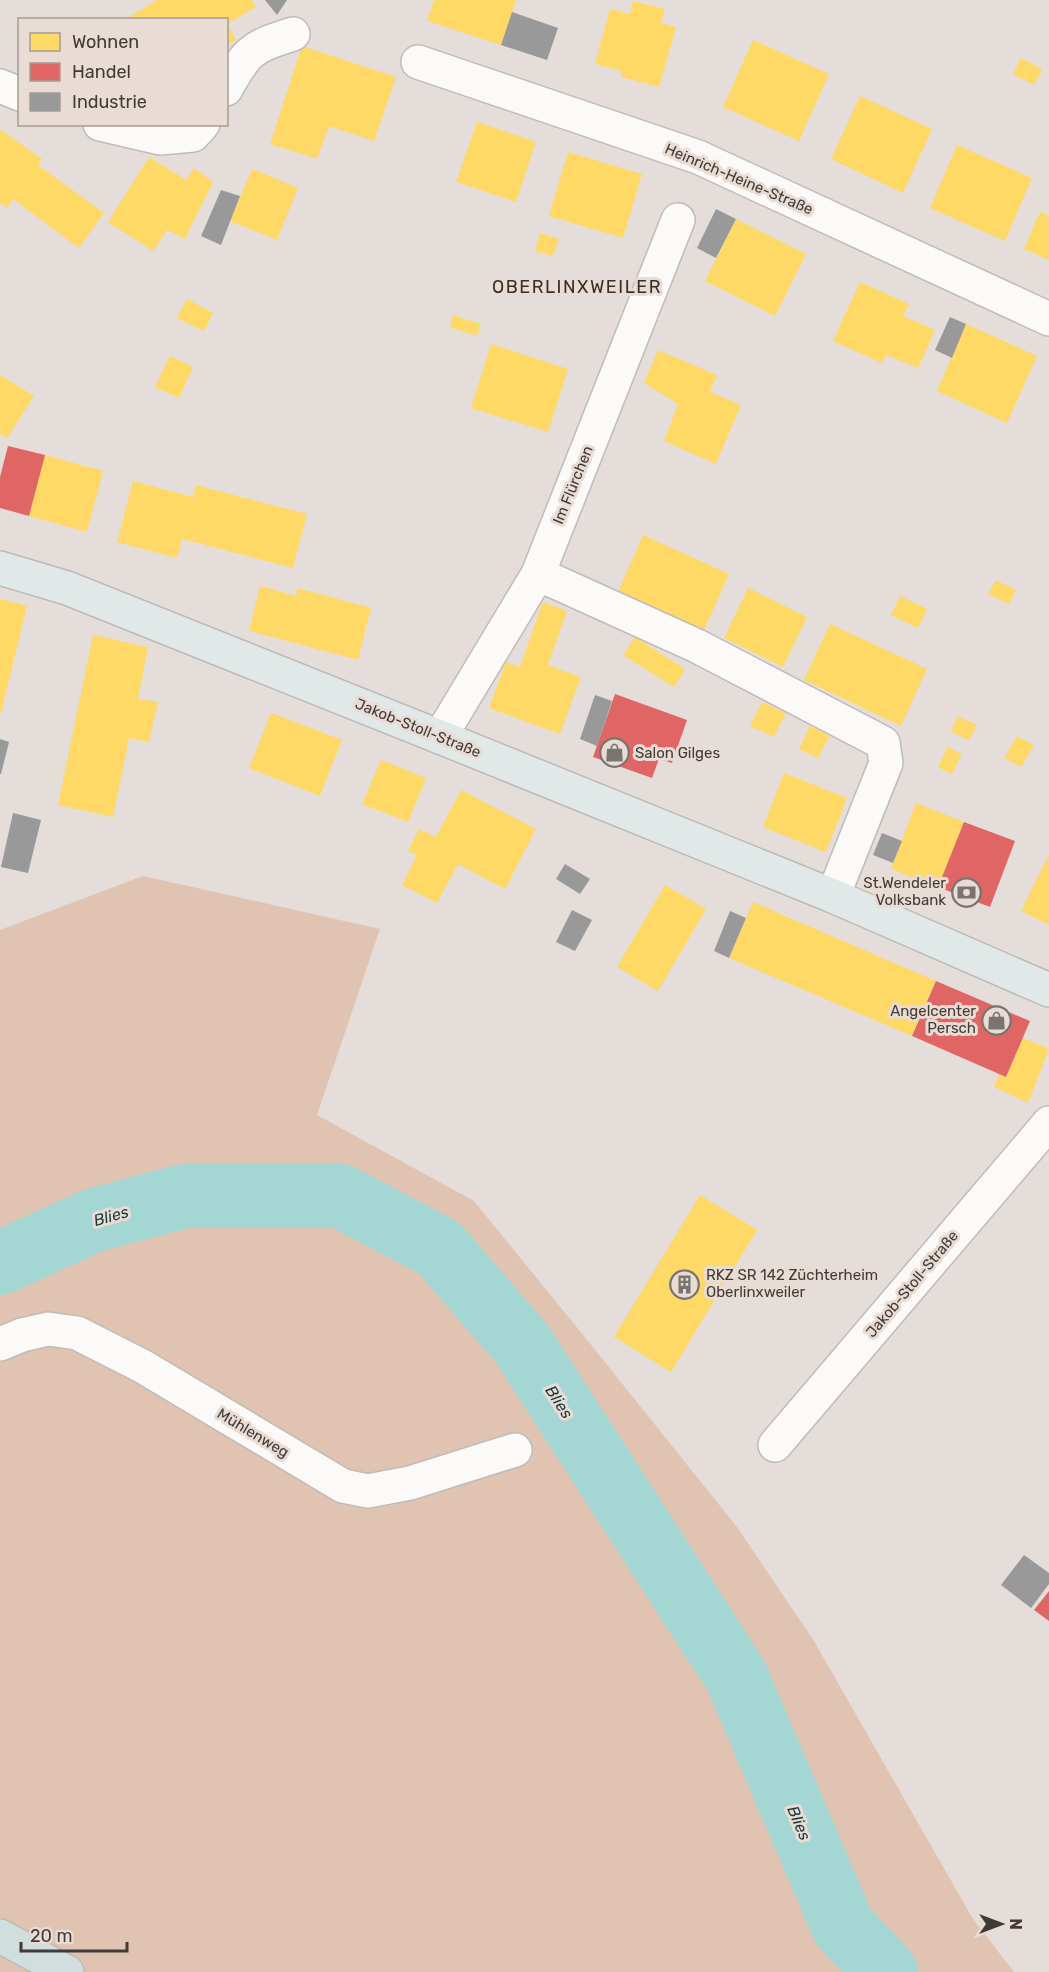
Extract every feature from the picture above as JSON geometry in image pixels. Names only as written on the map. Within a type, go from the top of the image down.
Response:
[{"type":"highway","points":[[0,1936],[67,1972]]},
{"type":"main road","name":"Jakob-Stoll-Straße","points":[[0,568],[67,588],[440,737],[832,896],[1049,990]]},
{"type":"street","points":[[228,85],[242,59],[260,44],[293,34]]},
{"type":"street","name":"Heinrich-Heine-Straße","points":[[418,62],[698,158],[1049,320]]},
{"type":"street","points":[[0,86],[18,93]]},
{"type":"street","points":[[109,126],[160,138],[194,135],[201,126]]},
{"type":"street","name":"Im Flürchen","points":[[440,737],[538,574],[678,220]]},
{"type":"street","points":[[538,574],[697,646],[882,743],[886,763],[832,896]]},
{"type":"street","name":"Jakob-Stoll-Straße","points":[[775,1445],[1049,1123]]},
{"type":"street","name":"Mühlenweg","points":[[0,1344],[21,1335],[48,1329],[77,1333],[142,1366],[343,1486],[368,1491],[410,1483],[515,1450]]},
{"type":"shaded area","points":[[143,876],[380,929],[317,1115],[474,1201],[588,1341],[737,1527],[814,1641],[973,1919],[1014,1972],[0,1972],[0,930]]},
{"type":"building: Wohnen","points":[[157,0],[252,0],[256,7],[228,23],[228,18],[127,18]]},
{"type":"building: Wohnen","points":[[434,0],[516,0],[501,45],[427,21]]},
{"type":"building: Wohnen","points":[[633,1],[665,9],[661,23],[676,27],[659,87],[621,77],[622,71],[595,64],[610,9],[630,14]]},
{"type":"building: Wohnen","points":[[228,26],[236,40],[228,44]]},
{"type":"building: Wohnen","points":[[753,40],[829,74],[799,141],[723,107]]},
{"type":"building: Wohnen","points":[[302,46],[396,77],[374,141],[329,126],[317,159],[270,144]]},
{"type":"building: Wohnen","points":[[1021,58],[1042,69],[1034,85],[1013,74]]},
{"type":"building: Wohnen","points":[[860,96],[932,129],[903,193],[831,159]]},
{"type":"building: Wohnen","points":[[477,122],[536,142],[516,202],[456,182]]},
{"type":"building: Wohnen","points":[[0,129],[42,159],[38,165],[104,213],[79,248],[13,199],[7,208],[0,203]]},
{"type":"building: Wohnen","points":[[957,145],[1032,178],[1005,241],[930,208]]},
{"type":"building: Wohnen","points":[[568,152],[642,174],[623,238],[549,216]]},
{"type":"building: Wohnen","points":[[149,157],[186,180],[194,168],[213,182],[185,239],[167,230],[153,251],[108,222]]},
{"type":"building: Wohnen","points":[[252,169],[298,188],[277,240],[230,221]]},
{"type":"building: Wohnen","points":[[1040,212],[1049,216],[1049,260],[1024,249]]},
{"type":"building: Wohnen","points":[[736,219],[806,254],[775,316],[705,281]]},
{"type":"building: Wohnen","points":[[540,233],[559,239],[553,256],[535,251]]},
{"type":"building: Wohnen","points":[[860,282],[909,304],[903,316],[935,330],[918,368],[886,355],[882,363],[833,341]]},
{"type":"building: Wohnen","points":[[187,299],[213,313],[204,331],[177,318]]},
{"type":"building: Wohnen","points":[[453,315],[481,324],[477,336],[450,327]]},
{"type":"building: Wohnen","points":[[966,324],[1037,356],[1007,423],[937,391]]},
{"type":"building: Wohnen","points":[[491,344],[568,369],[548,432],[471,408]]},
{"type":"building: Wohnen","points":[[658,350],[717,375],[710,392],[741,405],[716,464],[664,441],[678,404],[644,383]]},
{"type":"building: Wohnen","points":[[170,356],[193,367],[179,398],[155,387]]},
{"type":"building: Wohnen","points":[[0,375],[34,396],[7,438],[0,434]]},
{"type":"building: Wohnen","points":[[45,455],[103,471],[87,532],[29,516]]},
{"type":"building: Wohnen","points":[[133,481],[193,497],[196,485],[307,514],[293,568],[182,539],[177,558],[117,542]]},
{"type":"building: Wohnen","points":[[643,535],[729,574],[704,630],[618,592]]},
{"type":"building: Wohnen","points":[[996,580],[1016,590],[1009,604],[988,594]]},
{"type":"building: Wohnen","points":[[260,586],[296,596],[298,588],[371,608],[358,660],[249,631]]},
{"type":"building: Wohnen","points":[[748,588],[807,617],[783,667],[724,638]]},
{"type":"building: Wohnen","points":[[900,596],[927,609],[918,628],[891,615]]},
{"type":"building: Wohnen","points":[[0,599],[27,606],[1,713],[0,713]]},
{"type":"building: Wohnen","points":[[543,602],[567,611],[548,665],[581,677],[560,734],[489,708],[506,662],[520,667]]},
{"type":"building: Wohnen","points":[[830,624],[927,669],[901,726],[804,680]]},
{"type":"building: Wohnen","points":[[93,635],[148,647],[138,699],[158,702],[149,742],[129,738],[113,817],[58,805]]},
{"type":"building: Wohnen","points":[[635,637],[685,669],[674,687],[623,655]]},
{"type":"building: Wohnen","points":[[762,702],[786,713],[774,737],[750,726]]},
{"type":"building: Wohnen","points":[[271,713],[342,740],[320,796],[249,768]]},
{"type":"building: Wohnen","points":[[958,716],[977,725],[969,740],[951,732]]},
{"type":"building: Wohnen","points":[[810,726],[830,735],[818,758],[799,749]]},
{"type":"building: Wohnen","points":[[1017,736],[1034,745],[1021,767],[1004,758]]},
{"type":"building: Wohnen","points":[[947,747],[962,754],[952,774],[938,767]]},
{"type":"building: Wohnen","points":[[381,760],[426,778],[408,822],[362,804]]},
{"type":"building: Wohnen","points":[[784,773],[847,798],[826,852],[763,827]]},
{"type":"building: Wohnen","points":[[461,790],[536,829],[505,889],[458,864],[437,903],[402,885],[417,855],[408,851],[419,829],[436,837]]},
{"type":"building: Wohnen","points":[[916,803],[964,822],[938,887],[891,869]]},
{"type":"building: Wohnen","points":[[1049,854],[1049,925],[1021,911]]},
{"type":"building: Wohnen","points":[[665,885],[706,909],[658,991],[617,967]]},
{"type":"building: Wohnen","points":[[753,902],[936,981],[912,1036],[729,958]]},
{"type":"building: Wohnen","points":[[1023,1038],[1049,1049],[1028,1103],[994,1087],[999,1074],[1006,1077]]},
{"type":"building: Wohnen","name":"RKZ SR 142 Züchterheim Oberlinxweiler","points":[[700,1195],[757,1230],[671,1372],[614,1337]]},
{"type":"building: Handel","points":[[8,446],[45,455],[29,516],[0,508],[0,477]]},
{"type":"building: Handel","points":[[615,694],[687,720],[672,763],[659,759],[652,778],[593,757]]},
{"type":"building: Handel","points":[[964,822],[1015,841],[990,907],[938,887]]},
{"type":"building: Handel","points":[[936,981],[1030,1021],[1006,1077],[912,1036]]},
{"type":"building: Handel","points":[[1049,1591],[1049,1621],[1034,1610]]},
{"type":"building: Industrie","points":[[265,0],[287,0],[277,15]]},
{"type":"building: Industrie","points":[[512,12],[558,28],[547,60],[501,45]]},
{"type":"building: Industrie","points":[[221,190],[240,196],[221,245],[201,236]]},
{"type":"building: Industrie","points":[[716,209],[736,219],[716,258],[697,248]]},
{"type":"building: Industrie","points":[[950,317],[966,324],[952,358],[935,350]]},
{"type":"building: Industrie","points":[[595,695],[612,701],[597,746],[580,739]]},
{"type":"building: Industrie","points":[[0,739],[9,742],[1,774],[0,774]]},
{"type":"building: Industrie","points":[[13,813],[41,820],[28,873],[1,867]]},
{"type":"building: Industrie","points":[[882,833],[902,841],[893,863],[873,855]]},
{"type":"building: Industrie","points":[[565,864],[590,879],[580,894],[556,879]]},
{"type":"building: Industrie","points":[[572,910],[592,920],[575,951],[556,942]]},
{"type":"building: Industrie","points":[[730,911],[746,918],[729,958],[714,951]]},
{"type":"building: Industrie","points":[[1024,1555],[1049,1573],[1049,1584],[1031,1608],[1001,1585]]},
{"type":"waterway","name":"Blies","points":[[0,1263],[94,1220],[185,1196],[341,1196],[439,1248],[522,1344],[736,1676],[843,1926],[886,1972]]},
{"type":"place","name":"Salon Gilges","points":[[614,753]]},
{"type":"place","name":"St.Wendeler Volksbank","points":[[967,892]]},
{"type":"place","name":"Angelcenter Persch","points":[[997,1020]]},
{"type":"place","name":"RKZ SR 142 Züchterheim Oberlinxweiler","points":[[685,1284]]},
{"type":"district","name":"OBERLINXWEILER","points":[[577,287]]}]
